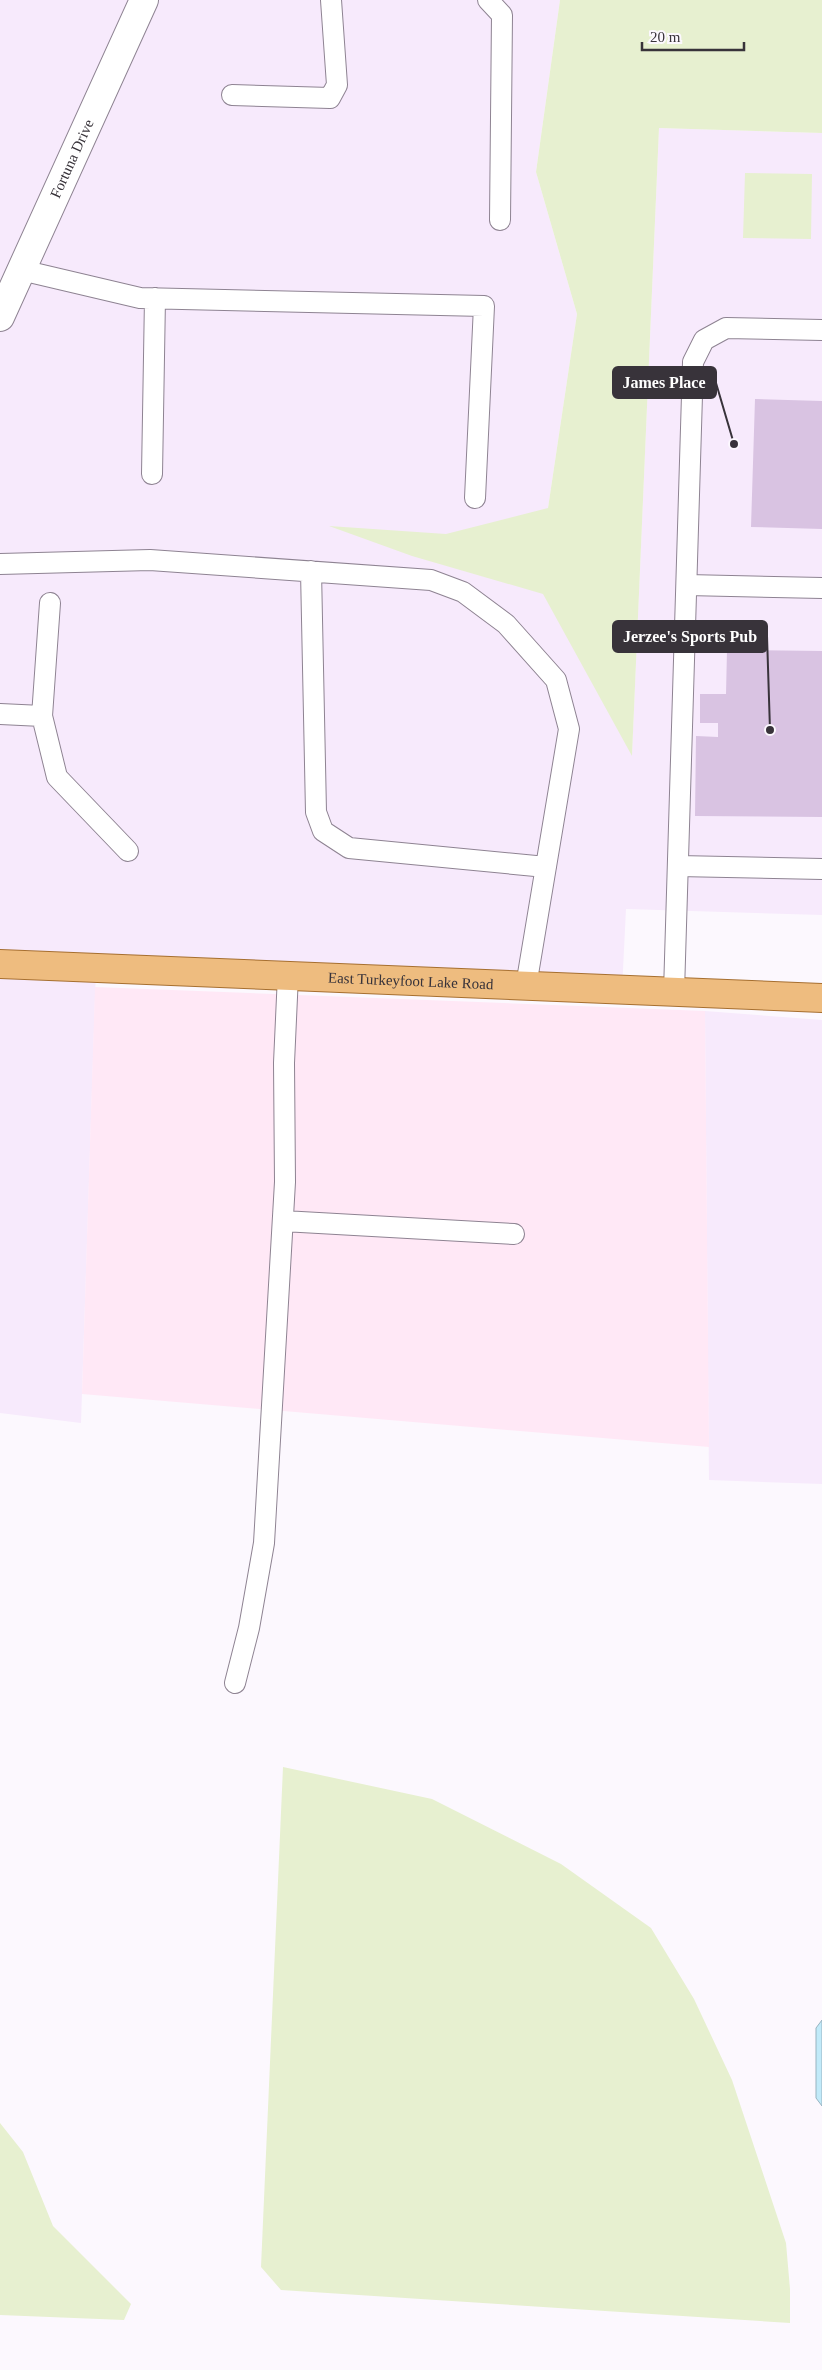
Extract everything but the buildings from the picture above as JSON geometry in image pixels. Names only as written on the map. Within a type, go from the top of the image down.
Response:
[{"type":"main road","name":"East Turkeyfoot Lake Road","points":[[0,964],[822,998]]},
{"type":"street","name":"Fortuna Drive","points":[[0,317],[144,0]]},
{"type":"lane","points":[[232,95],[330,98],[337,85],[331,0]]},
{"type":"lane","points":[[488,0],[502,15],[500,220]]},
{"type":"lane","points":[[21,270],[140,298],[484,306],[475,498]]},
{"type":"lane","points":[[152,474],[155,298]]},
{"type":"lane","points":[[674,992],[694,362],[704,340],[726,328],[822,330]]},
{"type":"lane","points":[[0,564],[150,560],[431,580],[462,592],[506,624],[556,680],[569,729],[526,986]]},
{"type":"lane","points":[[311,571],[316,812],[323,830],[349,848],[546,867]]},
{"type":"lane","points":[[687,586],[822,588]]},
{"type":"lane","points":[[50,603],[42,716],[57,777],[128,851]]},
{"type":"lane","points":[[0,714],[42,716]]},
{"type":"lane","points":[[678,866],[822,869]]},
{"type":"lane","points":[[236,1683],[249,1628],[264,1544],[283,1221],[284,1063],[288,976]]},
{"type":"lane","points":[[283,1221],[514,1234]]},
{"type":"shaded area","points":[[0,0],[560,0],[536,172],[577,314],[548,508],[632,755],[659,128],[822,133],[822,915],[626,909],[622,990],[96,968],[81,1423],[0,1413]]},
{"type":"shaded area","points":[[95,987],[705,1011],[709,1447],[82,1394]]},
{"type":"shaded area","points":[[705,1011],[822,1020],[822,1484],[709,1480]]},
{"type":"green space","points":[[560,0],[822,0],[822,133],[659,128],[632,756],[543,594],[412,556],[329,526],[446,534],[548,508],[577,314],[536,172]]},
{"type":"green space","points":[[745,173],[812,174],[811,239],[743,238]]},
{"type":"green space","points":[[283,1767],[432,1799],[561,1864],[651,1928],[694,1999],[732,2080],[786,2243],[790,2289],[790,2323],[281,2290],[261,2267]]},
{"type":"green space","points":[[0,2123],[23,2152],[53,2226],[131,2304],[124,2320],[0,2315]]},
{"type":"water","points":[[822,2020],[822,2106],[816,2098],[816,2028]]},
{"type":"place","name":"James Place","points":[[734,444]]},
{"type":"place","name":"Jerzee's Sports Pub","points":[[770,730]]}]
